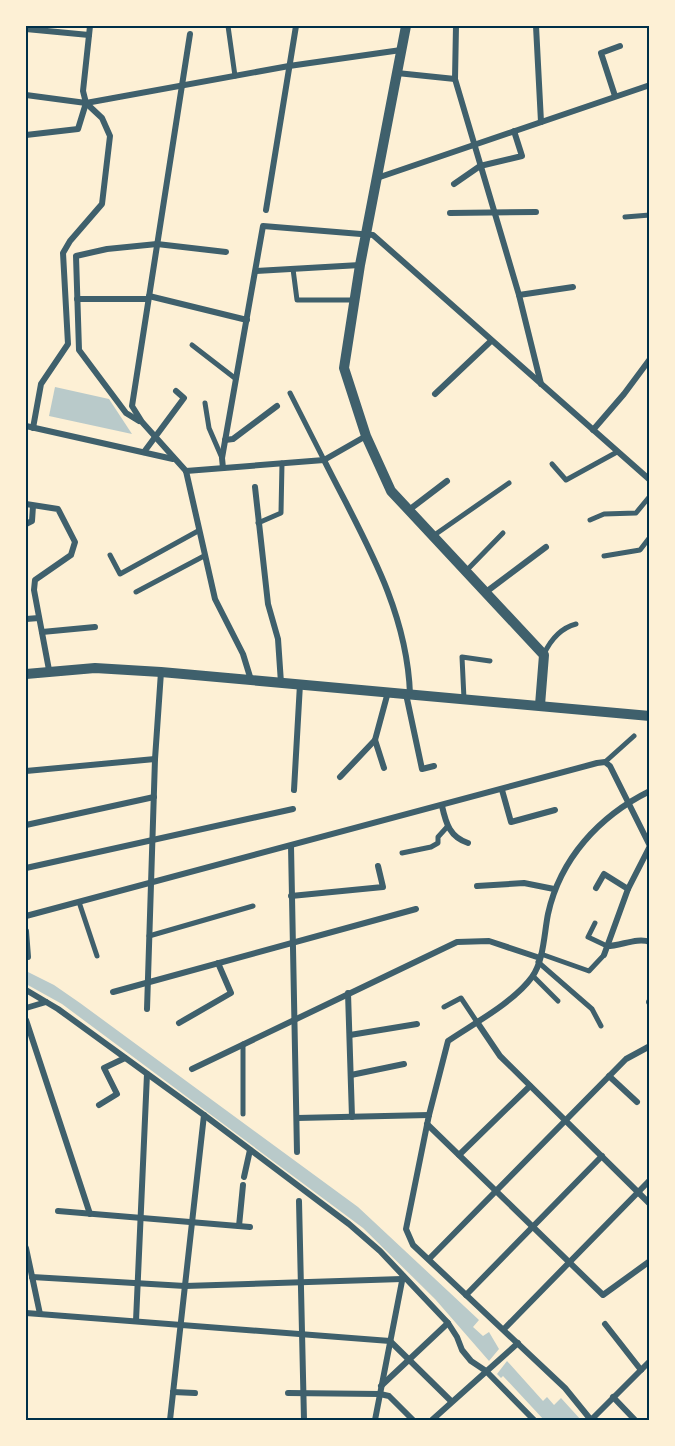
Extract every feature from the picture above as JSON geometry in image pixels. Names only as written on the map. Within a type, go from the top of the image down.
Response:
[{"type":"street","points":[[26,135],[78,129],[86,103],[84,83],[90,26]]},
{"type":"street","points":[[228,26],[235,76]]},
{"type":"street","points":[[266,210],[296,26]]},
{"type":"street","points":[[406,26],[360,265],[344,368],[366,436],[385,480],[409,510],[544,655]]},
{"type":"street","points":[[456,26],[455,79],[519,295],[541,384]]},
{"type":"street","points":[[536,26],[541,122]]},
{"type":"street","points":[[26,29],[89,35]]},
{"type":"street","points":[[190,34],[132,406],[154,437],[186,471],[215,599],[243,654],[251,680]]},
{"type":"street","points":[[615,96],[601,53],[621,46]]},
{"type":"street","points":[[26,95],[86,103],[289,66],[401,50]]},
{"type":"street","points":[[397,73],[455,79]]},
{"type":"street","points":[[376,178],[650,85]]},
{"type":"street","points":[[33,428],[41,384],[68,344],[63,253],[70,241],[102,204],[110,136],[102,118],[86,103]]},
{"type":"street","points":[[454,184],[480,166],[522,156],[514,131]]},
{"type":"street","points":[[450,213],[536,212]]},
{"type":"street","points":[[625,217],[650,215]]},
{"type":"street","points":[[223,468],[222,458],[263,226],[373,235],[650,480]]},
{"type":"street","points":[[142,422],[126,413],[79,350],[76,256],[107,249],[157,244],[226,252]]},
{"type":"street","points":[[256,271],[360,265]]},
{"type":"street","points":[[293,269],[297,300],[354,300]]},
{"type":"street","points":[[519,295],[573,287]]},
{"type":"street","points":[[77,299],[149,298],[247,320]]},
{"type":"street","points":[[435,394],[491,341]]},
{"type":"street","points":[[192,345],[236,379]]},
{"type":"street","points":[[593,430],[650,359]]},
{"type":"street","points":[[144,453],[184,398],[176,392]]},
{"type":"street","points":[[290,393],[394,603],[410,673],[408,694],[422,769],[434,766]]},
{"type":"street","points":[[205,403],[209,428],[222,458]]},
{"type":"street","points":[[225,440],[233,439],[277,406]]},
{"type":"street","points":[[26,426],[173,459]]},
{"type":"street","points":[[186,471],[324,460],[366,436]]},
{"type":"street","points":[[552,464],[566,480],[617,452]]},
{"type":"street","points":[[258,523],[281,513],[282,464]]},
{"type":"street","points":[[409,510],[447,481]]},
{"type":"street","points":[[433,536],[509,483]]},
{"type":"street","points":[[255,487],[268,604],[278,639],[281,682]]},
{"type":"street","points":[[590,520],[604,514],[636,513],[650,496]]},
{"type":"street","points":[[26,504],[58,509],[75,542],[71,555],[35,580],[34,590],[49,670]]},
{"type":"street","points":[[26,524],[32,521],[33,506]]},
{"type":"street","points":[[110,555],[120,574],[198,531]]},
{"type":"street","points":[[466,571],[502,533]]},
{"type":"street","points":[[603,556],[640,550],[650,537]]},
{"type":"street","points":[[486,592],[546,547]]},
{"type":"street","points":[[136,592],[204,556]]},
{"type":"street","points":[[26,619],[39,618]]},
{"type":"street","points":[[540,705],[544,655],[549,643],[565,627],[576,624]]},
{"type":"street","points":[[42,632],[95,627]]},
{"type":"street","points":[[464,699],[462,657],[490,661]]},
{"type":"street","points":[[26,674],[49,670],[95,668],[160,672],[650,716]]},
{"type":"street","points":[[147,1009],[160,672]]},
{"type":"street","points":[[294,790],[300,684]]},
{"type":"street","points":[[340,777],[375,740],[388,692]]},
{"type":"street","points":[[26,916],[605,762],[634,736]]},
{"type":"street","points":[[375,740],[384,768]]},
{"type":"street","points":[[26,771],[155,759]]},
{"type":"street","points":[[192,1069],[457,942],[489,941],[539,958],[589,971],[604,955],[628,889],[650,846],[610,766],[605,762]]},
{"type":"street","points":[[502,790],[511,822],[555,810]]},
{"type":"street","points":[[650,791],[627,802],[608,816],[565,865],[554,889],[533,976],[519,990],[448,1041],[429,1115],[406,1229],[408,1238],[565,1388],[591,1420],[650,1361]]},
{"type":"street","points":[[26,825],[154,797]]},
{"type":"street","points":[[442,806],[447,827],[458,840],[468,843]]},
{"type":"street","points":[[26,868],[293,808]]},
{"type":"street","points":[[402,853],[431,847],[438,843],[438,837],[447,827]]},
{"type":"street","points":[[291,846],[297,1152]]},
{"type":"street","points":[[291,896],[383,887],[378,866]]},
{"type":"street","points":[[596,888],[604,874],[628,889]]},
{"type":"street","points":[[477,886],[524,883],[554,889]]},
{"type":"street","points":[[79,902],[97,956]]},
{"type":"street","points":[[149,936],[253,906]]},
{"type":"street","points":[[113,992],[416,909]]},
{"type":"street","points":[[595,923],[588,938],[607,946],[622,946],[642,939],[650,942]]},
{"type":"street","points":[[26,931],[28,957]]},
{"type":"street","points":[[539,958],[592,1009],[601,1026]]},
{"type":"street","points":[[178,1023],[231,993],[219,963]]},
{"type":"street","points":[[533,976],[558,1001]]},
{"type":"street","points":[[26,990],[204,1115],[349,1224],[448,1323],[458,1337],[462,1350],[471,1361],[486,1371],[534,1420]]},
{"type":"street","points":[[348,993],[352,1117]]},
{"type":"street","points":[[444,1007],[461,998],[500,1056],[650,1204]]},
{"type":"street","points":[[26,1008],[46,1002]]},
{"type":"street","points":[[26,1020],[90,1214]]},
{"type":"street","points":[[350,1035],[417,1024]]},
{"type":"street","points":[[243,1044],[243,1114]]},
{"type":"street","points":[[429,1259],[626,1059],[650,1046]]},
{"type":"street","points":[[99,1105],[117,1094],[104,1068],[124,1058]]},
{"type":"street","points":[[351,1075],[404,1064]]},
{"type":"street","points":[[136,1321],[147,1074]]},
{"type":"street","points":[[609,1076],[637,1102]]},
{"type":"street","points":[[459,1155],[530,1086]]},
{"type":"street","points":[[170,1420],[204,1115]]},
{"type":"street","points":[[297,1118],[429,1115]]},
{"type":"street","points":[[427,1125],[603,1295],[650,1261]]},
{"type":"street","points":[[244,1177],[250,1150]]},
{"type":"street","points":[[466,1295],[602,1156]]},
{"type":"street","points":[[504,1329],[650,1180]]},
{"type":"street","points":[[238,1226],[243,1185]]},
{"type":"street","points":[[299,1200],[304,1420]]},
{"type":"street","points":[[58,1212],[250,1227]]},
{"type":"street","points":[[26,1248],[40,1314]]},
{"type":"street","points":[[32,1277],[185,1286],[403,1277]]},
{"type":"street","points":[[375,1420],[403,1277]]},
{"type":"street","points":[[26,1313],[390,1341],[451,1401]]},
{"type":"street","points":[[381,1386],[448,1323]]},
{"type":"street","points":[[605,1324],[641,1370]]},
{"type":"street","points":[[432,1420],[518,1343]]},
{"type":"street","points":[[173,1392],[195,1393]]},
{"type":"street","points":[[288,1394],[380,1394],[389,1396],[413,1420]]},
{"type":"street","points":[[613,1397],[635,1420]]},
{"type":"shaded area","points":[[55,387],[109,399],[132,434],[49,416]]},
{"type":"shaded area","points":[[26,971],[54,985],[80,1003],[358,1207],[479,1320],[473,1327],[483,1336],[489,1332],[499,1349],[489,1361],[435,1299],[363,1228],[62,1004],[26,984]]},
{"type":"shaded area","points":[[507,1361],[543,1401],[547,1397],[554,1405],[561,1398],[581,1420],[544,1420],[503,1376],[501,1378],[497,1374]]}]
